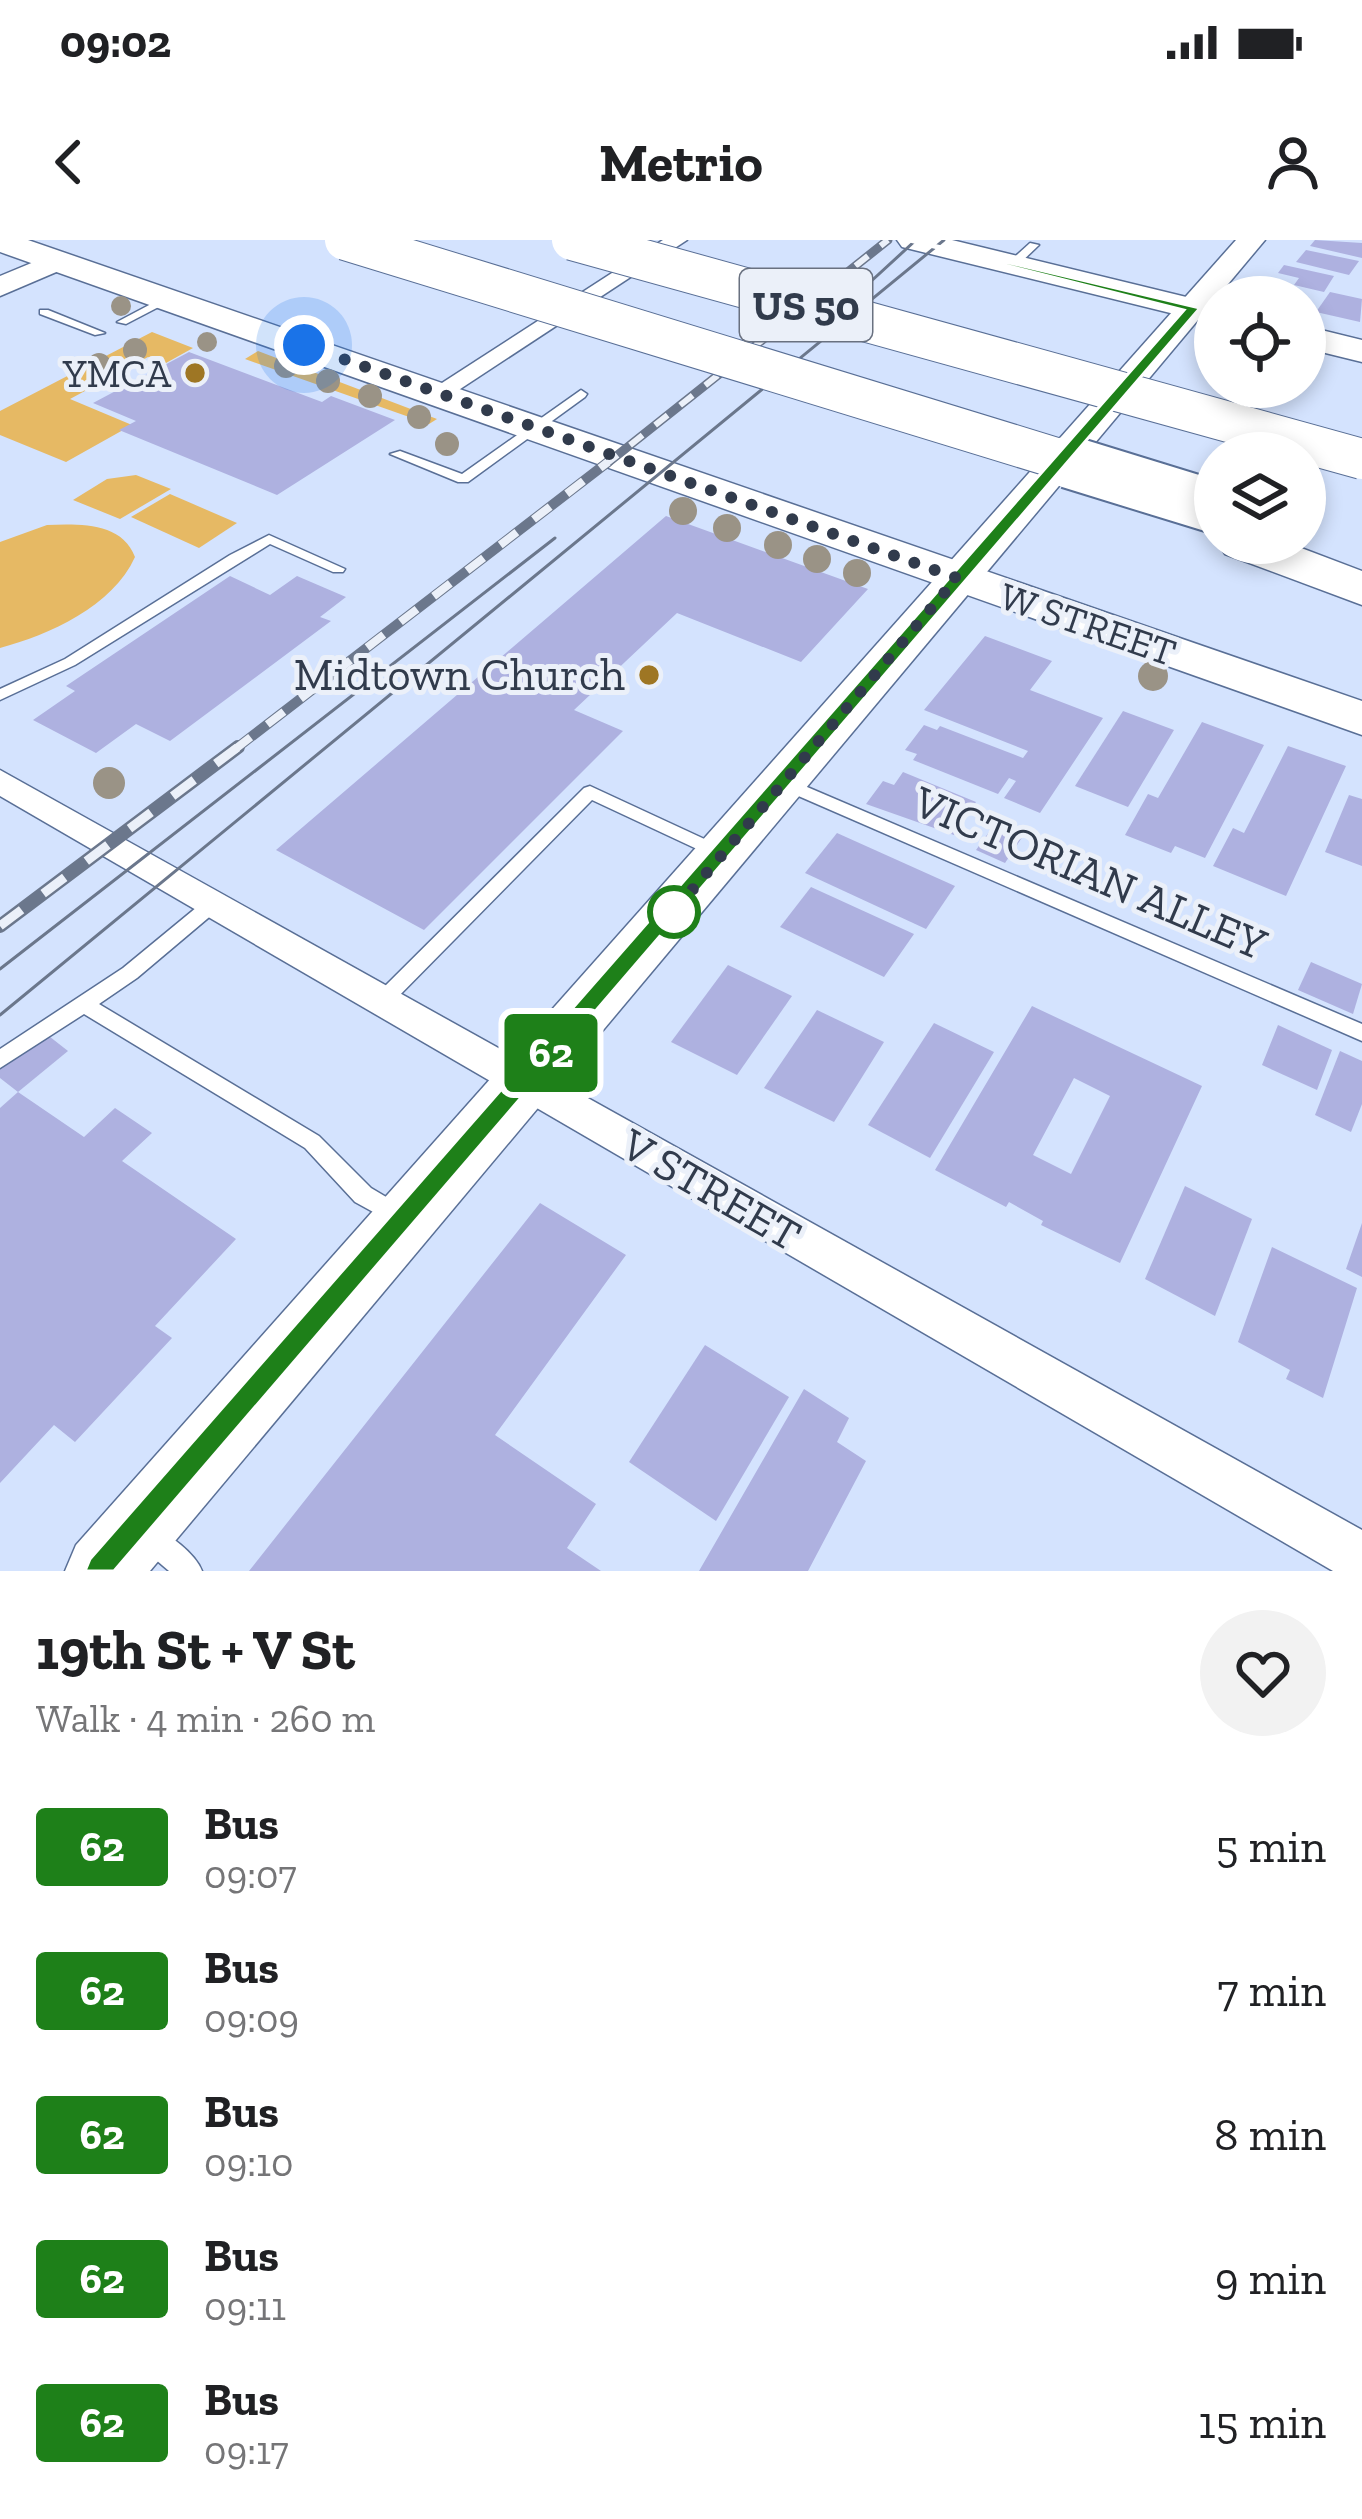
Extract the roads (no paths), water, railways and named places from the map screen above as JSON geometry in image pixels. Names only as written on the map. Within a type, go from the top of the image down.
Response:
[{"type":"highway","points":[[345,240],[1194,501]]},
{"type":"highway","name":"US 50","points":[[572,240],[1362,459]]},
{"type":"highway","points":[[1040,369],[1362,438]]},
{"type":"highway","points":[[1020,449],[1194,522]]},
{"type":"highway","points":[[1326,541],[1362,552]]},
{"type":"highway","points":[[1298,564],[1362,589]]},
{"type":"main road","points":[[0,286],[105,240]]},
{"type":"main road","points":[[913,240],[1024,255],[1194,308]]},
{"type":"main road","points":[[1227,276],[1251,240]]},
{"type":"main road","name":"W STREET","points":[[0,241],[1362,719]]},
{"type":"main road","points":[[102,1571],[786,784],[957,578],[1194,322]]},
{"type":"main road","points":[[1326,342],[1362,351]]},
{"type":"street","points":[[440,392],[677,240]]},
{"type":"street","name":"V STREET","points":[[0,781],[1362,1559]]},
{"type":"lane","points":[[122,322],[168,298]]},
{"type":"lane","points":[[44,312],[99,333]]},
{"type":"lane","points":[[396,454],[464,479],[581,394]]},
{"type":"lane","points":[[0,695],[49,677],[210,569],[268,539],[338,569]]},
{"type":"lane","name":"VICTORIAN ALLEY","points":[[786,784],[1362,1033]]},
{"type":"lane","points":[[382,1002],[590,792],[724,855]]},
{"type":"lane","points":[[0,1060],[130,973],[214,903]]},
{"type":"lane","points":[[83,1004],[312,1142],[363,1195],[405,1220]]},
{"type":"lane","points":[[138,1528],[189,1571]]},
{"type":"tram line","points":[[867,285],[916,240]]},
{"type":"tram line","points":[[0,1015],[944,240]]},
{"type":"tram line","points":[[0,969],[555,538]]},
{"type":"railway","points":[[605,465],[888,240]]},
{"type":"railway","points":[[234,750],[608,462]]},
{"type":"railway","points":[[0,926],[238,747]]},
{"type":"place","name":"YMCA","points":[[195,373]]},
{"type":"place","name":"Midtown Church","points":[[649,675]]}]
